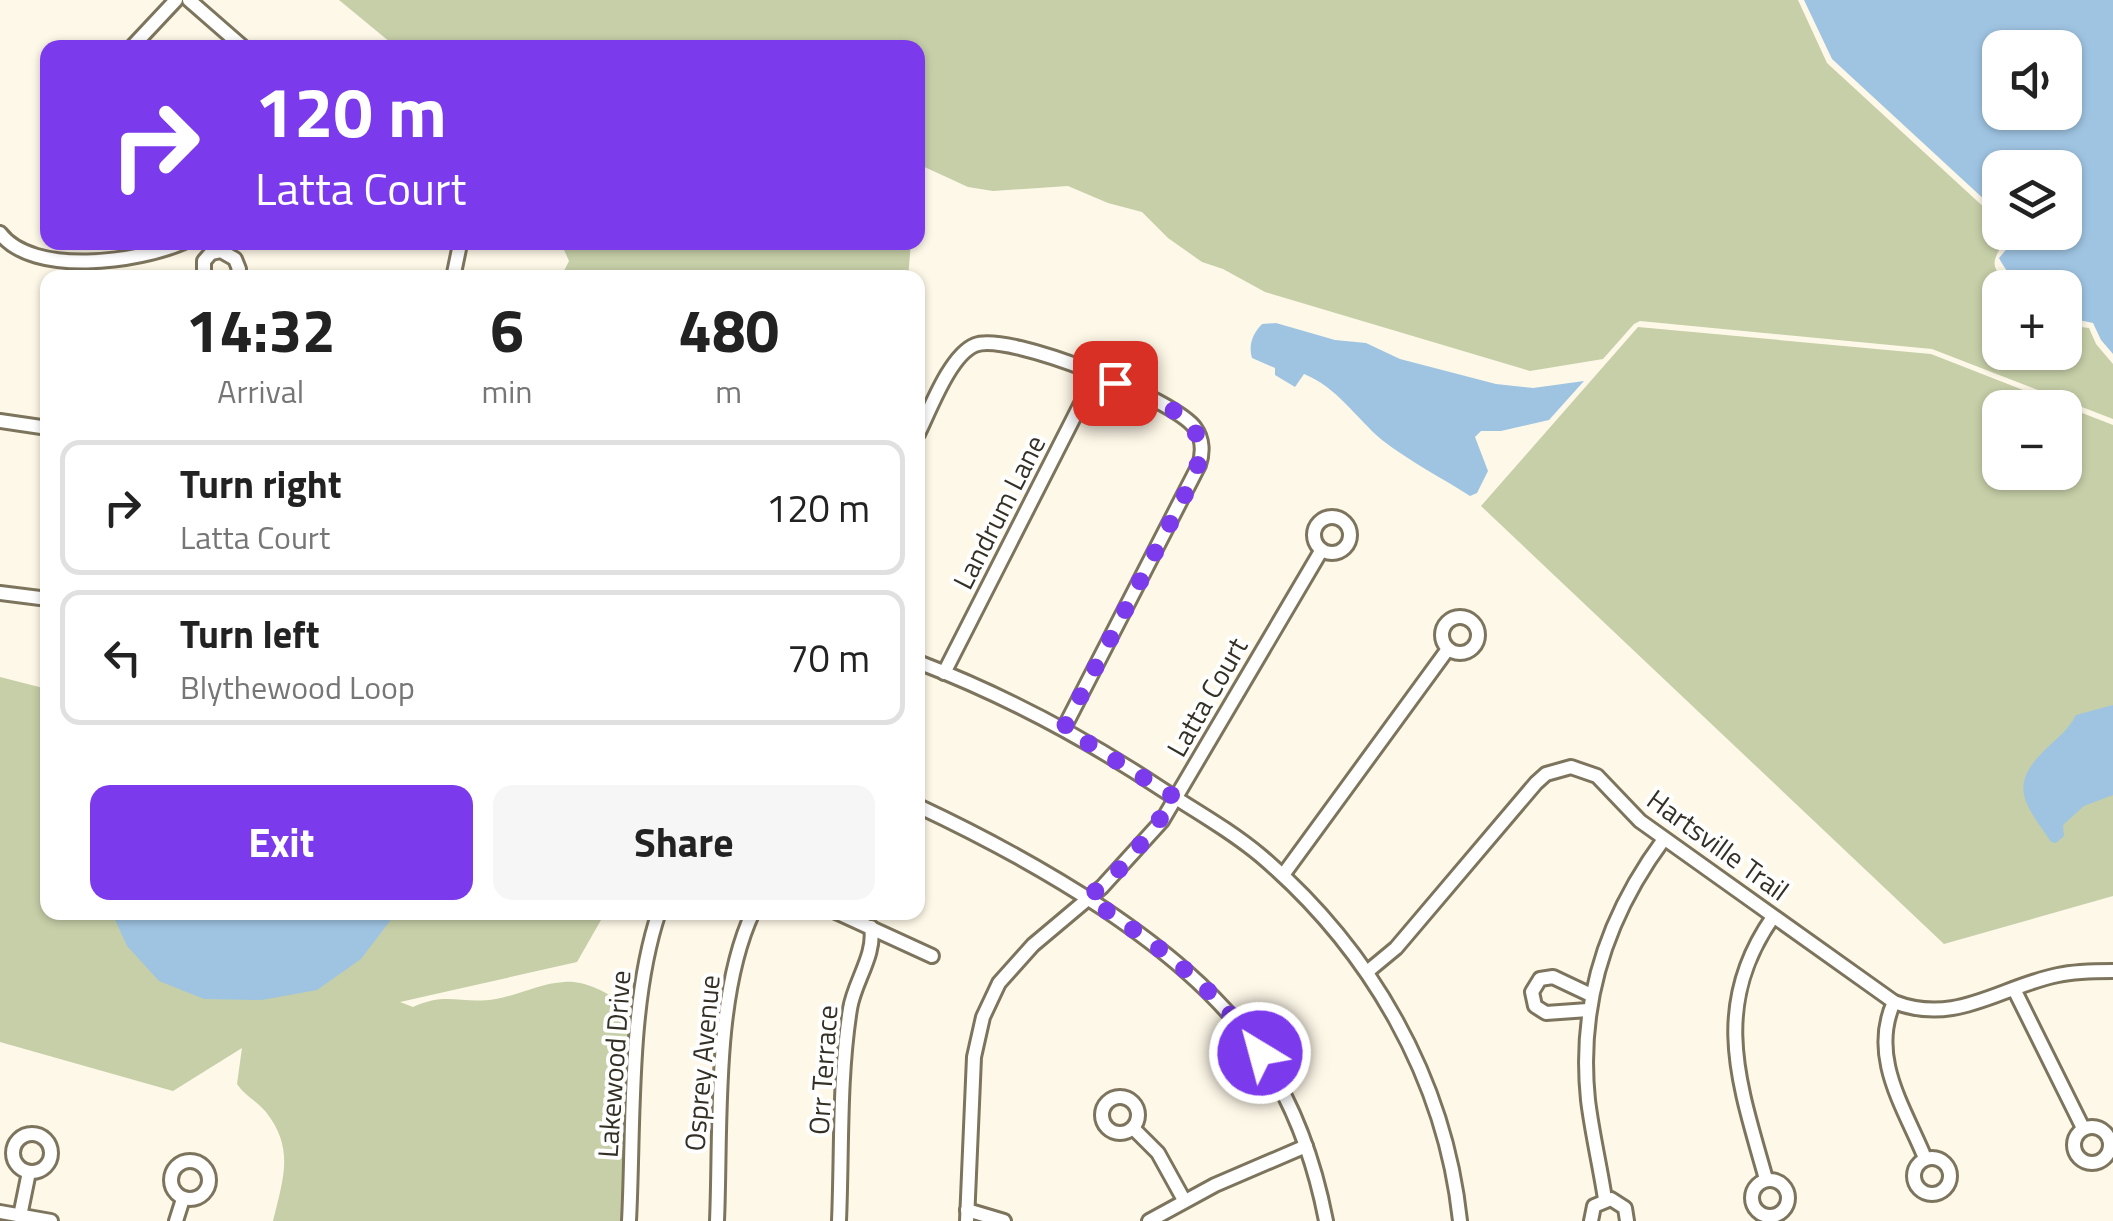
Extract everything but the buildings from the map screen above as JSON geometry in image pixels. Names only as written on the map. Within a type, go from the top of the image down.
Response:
[{"type":"street","points":[[138,40],[176,0]]},
{"type":"street","points":[[189,0],[235,40]]},
{"type":"street","points":[[0,233],[6,242],[25,252],[76,263],[120,259],[154,250]]},
{"type":"street","points":[[217,250],[231,254],[238,263],[237,270]]},
{"type":"street","points":[[925,420],[956,360],[976,344],[988,342],[1020,346],[1096,374],[1183,416],[1198,435],[1202,456],[1192,481],[1064,728]]},
{"type":"street","name":"Landrum Lane","points":[[944,673],[1096,374]]},
{"type":"street","points":[[0,421],[40,427]]},
{"type":"street","name":"Latta Court","points":[[967,1216],[974,1057],[983,1017],[999,983],[1013,964],[1127,862],[1176,798],[1321,551]]},
{"type":"street","points":[[0,593],[40,598]]},
{"type":"street","points":[[1282,875],[1448,650]]},
{"type":"street","points":[[925,665],[1064,728],[1226,830],[1318,910],[1367,972],[1408,1042],[1438,1115],[1458,1196],[1460,1221]]},
{"type":"street","name":"Hartsville Trail","points":[[1367,972],[1396,948],[1546,774],[1571,767],[1597,776],[1622,805],[1664,839],[1894,1002],[1915,1010],[1948,1011],[2061,974],[2113,971]]},
{"type":"street","points":[[925,809],[995,844],[1088,898],[1164,950],[1216,998],[1245,1030],[1272,1072],[1306,1146],[1326,1221]]},
{"type":"street","points":[[1605,1199],[1588,1102],[1589,1002],[1606,942],[1625,898],[1664,839]]},
{"type":"street","points":[[1766,1179],[1742,1094],[1734,1035],[1741,981],[1760,935],[1773,917]]},
{"type":"street","name":"Lakewood Drive","points":[[629,1221],[638,1012],[657,920]]},
{"type":"street","name":"Osprey Avenue","points":[[716,1221],[726,1016],[734,966],[750,920]]},
{"type":"street","points":[[854,920],[932,956]]},
{"type":"street","name":"Orr Terrace","points":[[839,1221],[848,1024],[854,990],[872,944],[870,927]]},
{"type":"street","points":[[2014,989],[2084,1128]]},
{"type":"street","points":[[1894,1002],[1883,1031],[1885,1059],[1925,1158]]},
{"type":"street","points":[[1134,1128],[1158,1154],[1184,1200]]},
{"type":"street","points":[[1149,1221],[1184,1200],[1306,1146]]},
{"type":"street","points":[[20,1216],[29,1172]]},
{"type":"street","points":[[176,1221],[183,1199]]},
{"type":"street","points":[[1591,1221],[1594,1206],[1605,1199],[1621,1204],[1627,1221]]},
{"type":"street","points":[[0,1212],[51,1221]]},
{"type":"street","points":[[967,1216],[1004,1221]]},
{"type":"green space","points":[[339,0],[1798,0],[1827,63],[1982,205],[1982,250],[2000,250],[1995,259],[1997,270],[1982,270],[1982,368],[1932,349],[1640,321],[1603,359],[1530,371],[1265,292],[1202,262],[1168,238],[1142,212],[1068,186],[993,191],[968,187],[925,167],[925,40],[388,40]]},
{"type":"green space","points":[[564,250],[910,250],[909,270],[564,270],[569,261]]},
{"type":"green space","points":[[1638,327],[1931,354],[2023,390],[1982,390],[1982,490],[2082,490],[2082,413],[2113,425],[2113,896],[1944,944],[1481,506]]},
{"type":"green space","points":[[2082,327],[2089,328],[2096,344],[2113,364],[2113,419],[2082,407],[2082,390],[2038,390],[1986,370],[2082,370]]},
{"type":"green space","points":[[0,677],[40,687],[40,920],[601,920],[577,962],[400,1002],[413,1007],[445,999],[496,999],[571,982],[594,987],[620,1004],[641,1006],[629,1221],[273,1221],[283,1178],[284,1152],[266,1112],[237,1084],[242,1048],[173,1091],[0,1042]]},
{"type":"water","points":[[1804,0],[2113,0],[2113,354],[2093,323],[2082,321],[2082,270],[2007,270],[1999,258],[2006,250],[2082,250],[2082,150],[1982,150],[1982,197],[1832,59]]},
{"type":"water","points":[[1276,323],[1335,340],[1366,343],[1400,359],[1496,384],[1533,388],[1584,381],[1549,420],[1501,431],[1481,431],[1475,437],[1488,471],[1477,493],[1470,496],[1382,440],[1316,380],[1304,374],[1295,387],[1275,375],[1275,368],[1252,358],[1251,344],[1256,331],[1262,324]]},
{"type":"water","points":[[2113,705],[2113,795],[2084,806],[2063,825],[2064,836],[2056,843],[2051,842],[2027,804],[2024,783],[2028,772],[2076,715]]},
{"type":"water","points":[[115,920],[391,920],[361,959],[317,990],[262,1000],[204,999],[159,981],[127,946]]},
{"type":"route","points":[[1115,383],[1183,416],[1198,435],[1202,456],[1064,728],[1176,798],[1127,862],[1088,898],[1188,970],[1245,1030],[1260,1053]]}]
